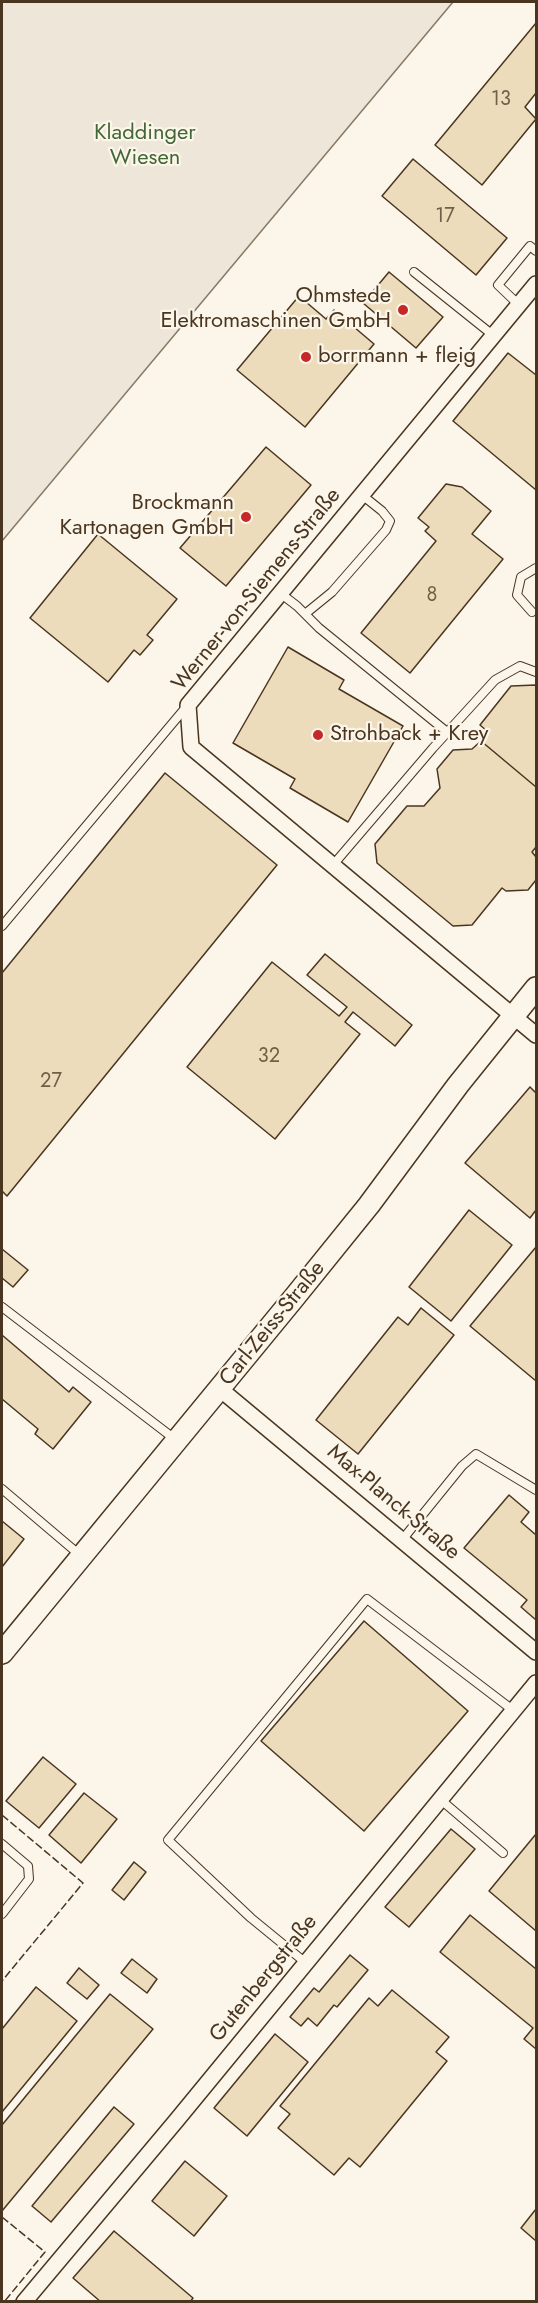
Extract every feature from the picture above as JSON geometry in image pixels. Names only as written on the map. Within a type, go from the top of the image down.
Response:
[{"type":"main road","name":"Carl-Zeiss-Straße","points":[[2,1653],[369,1205],[458,1085],[537,988]]},
{"type":"street","name":"Werner-von-Siemens-Straße","points":[[537,284],[188,705],[191,747],[537,1035]]},
{"type":"street","name":"Max-Planck-Straße","points":[[220,1389],[537,1652]]},
{"type":"street","name":"Gutenbergstraße","points":[[24,2301],[537,1683]]},
{"type":"lane","points":[[519,305],[498,285],[530,246],[537,251]]},
{"type":"lane","points":[[414,272],[494,336]]},
{"type":"lane","points":[[305,614],[332,592],[386,530],[390,520],[362,495]]},
{"type":"lane","points":[[532,612],[517,595],[521,577],[537,568]]},
{"type":"lane","points":[[280,593],[319,628],[447,732]]},
{"type":"lane","points":[[333,866],[447,732],[495,680],[520,666],[537,672]]},
{"type":"lane","points":[[2,926],[188,705]]},
{"type":"lane","points":[[2,1307],[177,1441]]},
{"type":"lane","points":[[402,1540],[462,1466],[476,1454],[537,1490]]},
{"type":"lane","points":[[2,1489],[82,1557]]},
{"type":"lane","points":[[306,1963],[251,1918],[168,1840],[367,1599],[514,1711]]},
{"type":"lane","points":[[441,1800],[503,1853]]},
{"type":"lane","points":[[2,1844],[28,1866],[29,1879],[2,1914]]},
{"type":"green space","name":"Kladdinger Wiesen","points":[[2,2],[453,2],[2,541]]},
{"type":"building","points":[[536,23],[536,93],[525,107],[536,119],[482,185],[435,145]]},
{"type":"building","points":[[413,159],[507,238],[476,275],[382,196]]},
{"type":"building","name":"Ohmstede Elektromaschinen GmbH","points":[[389,272],[443,317],[416,348],[363,303]]},
{"type":"building","name":"borrmann + fleig","points":[[299,296],[326,319],[334,310],[374,344],[305,427],[237,370]]},
{"type":"building","points":[[508,353],[536,375],[536,490],[453,421]]},
{"type":"building","name":"Brockmann Kartonagen GmbH","points":[[266,447],[311,485],[226,586],[180,548]]},
{"type":"building","points":[[446,484],[462,487],[491,511],[472,534],[503,559],[410,673],[361,633],[436,541],[425,531],[429,527],[418,518]]},
{"type":"building","points":[[98,534],[177,599],[147,635],[153,640],[140,655],[134,650],[108,682],[30,618]]},
{"type":"building","name":"Strohback + Krey","points":[[288,647],[344,680],[339,689],[403,726],[348,822],[290,788],[295,779],[233,743]]},
{"type":"building","points":[[536,685],[536,787],[481,741],[488,732],[480,725],[511,686]]},
{"type":"building","points":[[481,741],[536,787],[536,847],[532,852],[536,857],[536,880],[528,890],[506,891],[502,888],[472,925],[453,926],[377,863],[375,844],[407,806],[424,806],[440,788],[437,769],[453,750],[472,749]]},
{"type":"building","points":[[165,773],[277,865],[7,1196],[2,1191],[2,973]]},
{"type":"building","points":[[325,954],[412,1025],[395,1046],[353,1012],[345,1022],[360,1034],[275,1139],[187,1067],[272,962],[339,1016],[347,1007],[307,975]]},
{"type":"building","points":[[530,1087],[536,1093],[536,1210],[530,1218],[465,1163]]},
{"type":"building","points":[[469,1210],[512,1245],[451,1321],[409,1287]]},
{"type":"building","points":[[536,1247],[536,1381],[470,1326]]},
{"type":"building","points":[[2,1249],[28,1270],[13,1287],[2,1278]]},
{"type":"building","points":[[421,1308],[454,1335],[358,1454],[316,1420],[398,1317],[408,1325]]},
{"type":"building","points":[[2,1335],[69,1392],[73,1387],[91,1402],[53,1449],[35,1434],[38,1429],[2,1399]]},
{"type":"building","points":[[509,1495],[529,1512],[521,1522],[536,1535],[536,1620],[521,1607],[527,1600],[464,1548]]},
{"type":"building","points":[[2,1521],[24,1539],[2,1567]]},
{"type":"building","points":[[364,1621],[468,1711],[364,1831],[261,1741]]},
{"type":"building","points":[[43,1757],[76,1784],[39,1828],[6,1801]]},
{"type":"building","points":[[84,1793],[117,1819],[81,1863],[49,1835]]},
{"type":"building","points":[[451,1829],[475,1849],[409,1927],[385,1907]]},
{"type":"building","points":[[536,1834],[536,1931],[489,1891]]},
{"type":"building","points":[[134,1862],[146,1872],[124,1900],[112,1890]]},
{"type":"building","points":[[470,1915],[536,1969],[536,2049],[524,2039],[533,2028],[440,1952]]},
{"type":"building","points":[[350,1955],[368,1970],[337,2007],[334,2005],[317,2026],[308,2018],[301,2026],[290,2017],[314,1988],[319,1992]]},
{"type":"building","points":[[132,1959],[157,1979],[147,1993],[121,1973]]},
{"type":"building","points":[[79,1968],[99,1985],[87,1999],[67,1983]]},
{"type":"building","points":[[36,1987],[77,2021],[2,2112],[2,2029]]},
{"type":"building","points":[[392,1990],[449,2037],[436,2052],[447,2061],[360,2167],[349,2158],[334,2175],[278,2128],[290,2114],[280,2106],[369,1998],[378,2006]]},
{"type":"building","points":[[110,1994],[153,2029],[2,2211],[2,2125]]},
{"type":"building","points":[[275,2034],[308,2062],[247,2136],[214,2108]]},
{"type":"building","points":[[114,2107],[134,2124],[51,2222],[32,2206]]},
{"type":"building","points":[[185,2161],[227,2196],[194,2236],[152,2201]]},
{"type":"building","points":[[536,2209],[536,2241],[521,2228]]},
{"type":"building","points":[[114,2231],[193,2298],[190,2302],[101,2302],[73,2278]]},
{"type":"fence","points":[[2,1815],[83,1883],[2,1981]]},
{"type":"fence","points":[[2,2217],[45,2252],[4,2302]]},
{"type":"place","name":"Ohmstede Elektromaschinen GmbH","points":[[403,310]]},
{"type":"place","name":"borrmann + fleig","points":[[306,357]]},
{"type":"place","name":"Brockmann Kartonagen GmbH","points":[[246,517]]},
{"type":"place","name":"Strohback + Krey","points":[[318,735]]}]
